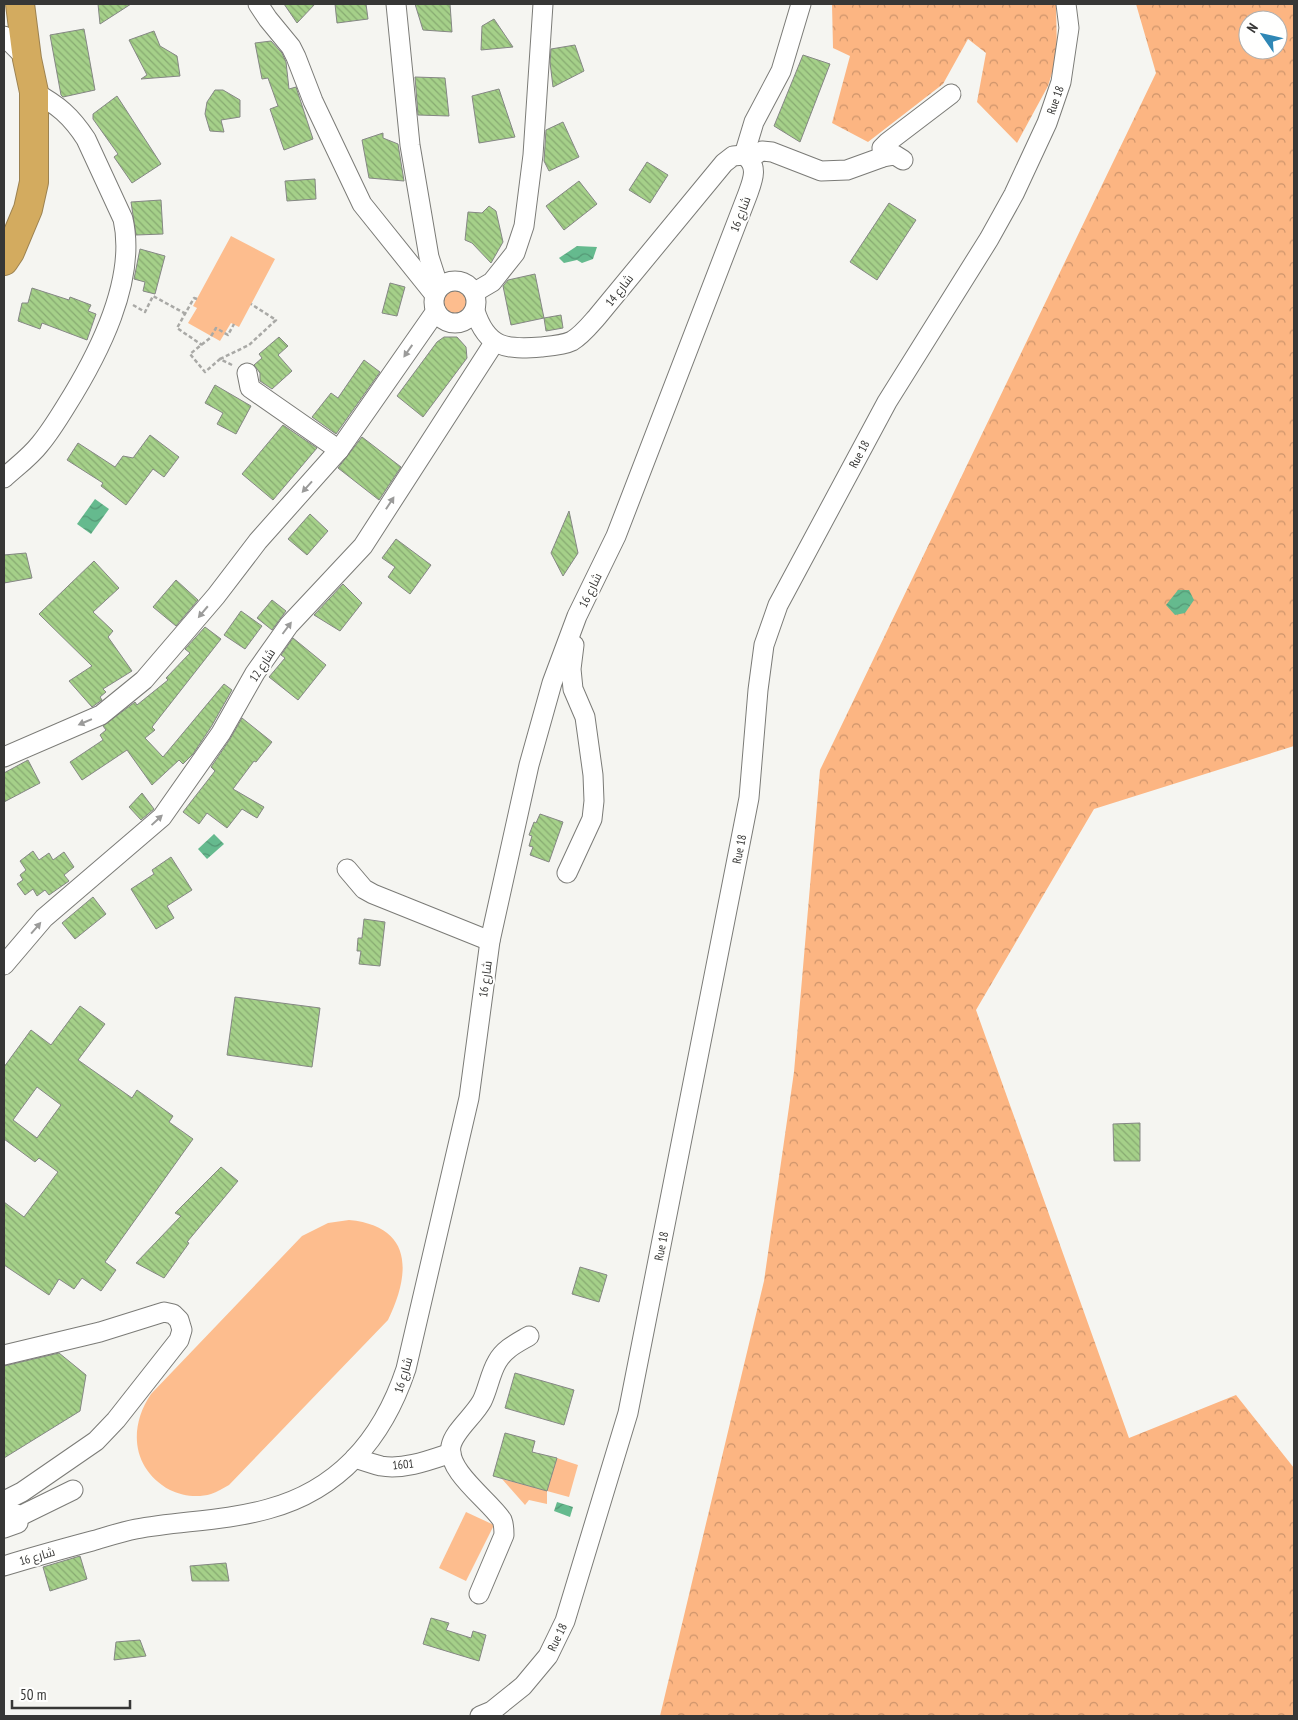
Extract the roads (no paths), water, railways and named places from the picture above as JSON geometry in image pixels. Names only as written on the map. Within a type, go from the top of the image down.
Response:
[{"type":"highway","points":[[4,260],[10,252],[28,209],[34,182],[34,92],[27,60],[20,4]]},
{"type":"street","points":[[258,4],[291,47],[313,101],[362,204],[437,298]]},
{"type":"street","points":[[4,757],[101,715],[144,680],[216,596],[258,541],[339,450],[437,298],[449,281],[467,283],[475,292],[477,305],[475,311],[465,321],[459,323],[446,321],[437,298],[410,145],[396,4]]},
{"type":"street","points":[[475,292],[492,282],[515,253],[524,226],[533,155],[543,4]]},
{"type":"street","points":[[746,157],[754,122],[781,71],[801,4]]},
{"type":"street","name":"Rue 18","points":[[480,1716],[492,1711],[523,1686],[548,1656],[565,1621],[628,1413],[749,798],[757,699],[764,645],[778,605],[887,402],[989,239],[1014,194],[1047,123],[1061,82],[1069,28],[1066,4]]},
{"type":"street","points":[[4,36],[27,60]]},
{"type":"street","points":[[4,478],[33,452],[47,436],[86,373],[115,304],[125,269],[125,228],[123,219],[86,139],[79,128],[56,104],[34,92]]},
{"type":"street","points":[[903,160],[895,155],[883,157],[882,148],[950,94]]},
{"type":"street","name":"شارع 14","points":[[494,343],[511,348],[550,346],[570,342],[584,333],[724,163],[733,156],[746,157],[762,151],[772,152],[821,171],[847,170],[883,157]]},
{"type":"street","name":"شارع 16","points":[[4,1566],[134,1529],[247,1514],[287,1503],[323,1484],[355,1458],[372,1439],[386,1417],[398,1394],[406,1369],[469,1098],[490,941],[529,765],[552,683],[577,616],[616,536],[747,196],[753,178],[754,166],[746,157]]},
{"type":"street","points":[[475,311],[482,328],[494,343]]},
{"type":"street","name":"شارع 12","points":[[4,964],[44,918],[162,817],[221,733],[255,673],[289,624],[363,546],[494,343]]},
{"type":"street","points":[[247,373],[250,388],[339,450]]},
{"type":"street","points":[[567,873],[592,819],[594,801],[593,775],[585,717],[574,689],[571,670],[577,616]]},
{"type":"street","points":[[347,869],[364,889],[373,894],[490,941]]},
{"type":"street","points":[[4,1355],[100,1332],[164,1312],[169,1312],[176,1316],[182,1330],[179,1340],[162,1362],[96,1441],[29,1487],[4,1501]]},
{"type":"street","points":[[479,1594],[504,1535],[504,1528],[502,1521],[456,1467],[451,1453],[453,1440],[482,1402],[497,1362],[510,1347],[529,1336]]},
{"type":"street","name":"1601","points":[[355,1458],[383,1466],[406,1465],[429,1461],[451,1453]]},
{"type":"street","points":[[8,1521],[73,1490]]},
{"type":"water","points":[[577,246],[597,247],[593,259],[582,263],[577,260],[564,263],[559,258]]},
{"type":"water","points":[[95,499],[109,509],[91,534],[77,524]]},
{"type":"water","points":[[1178,590],[1189,590],[1194,600],[1185,613],[1175,615],[1166,605]]},
{"type":"water","points":[[214,834],[224,844],[207,859],[198,849]]},
{"type":"water","points":[[557,1502],[573,1507],[570,1517],[554,1511]]}]
